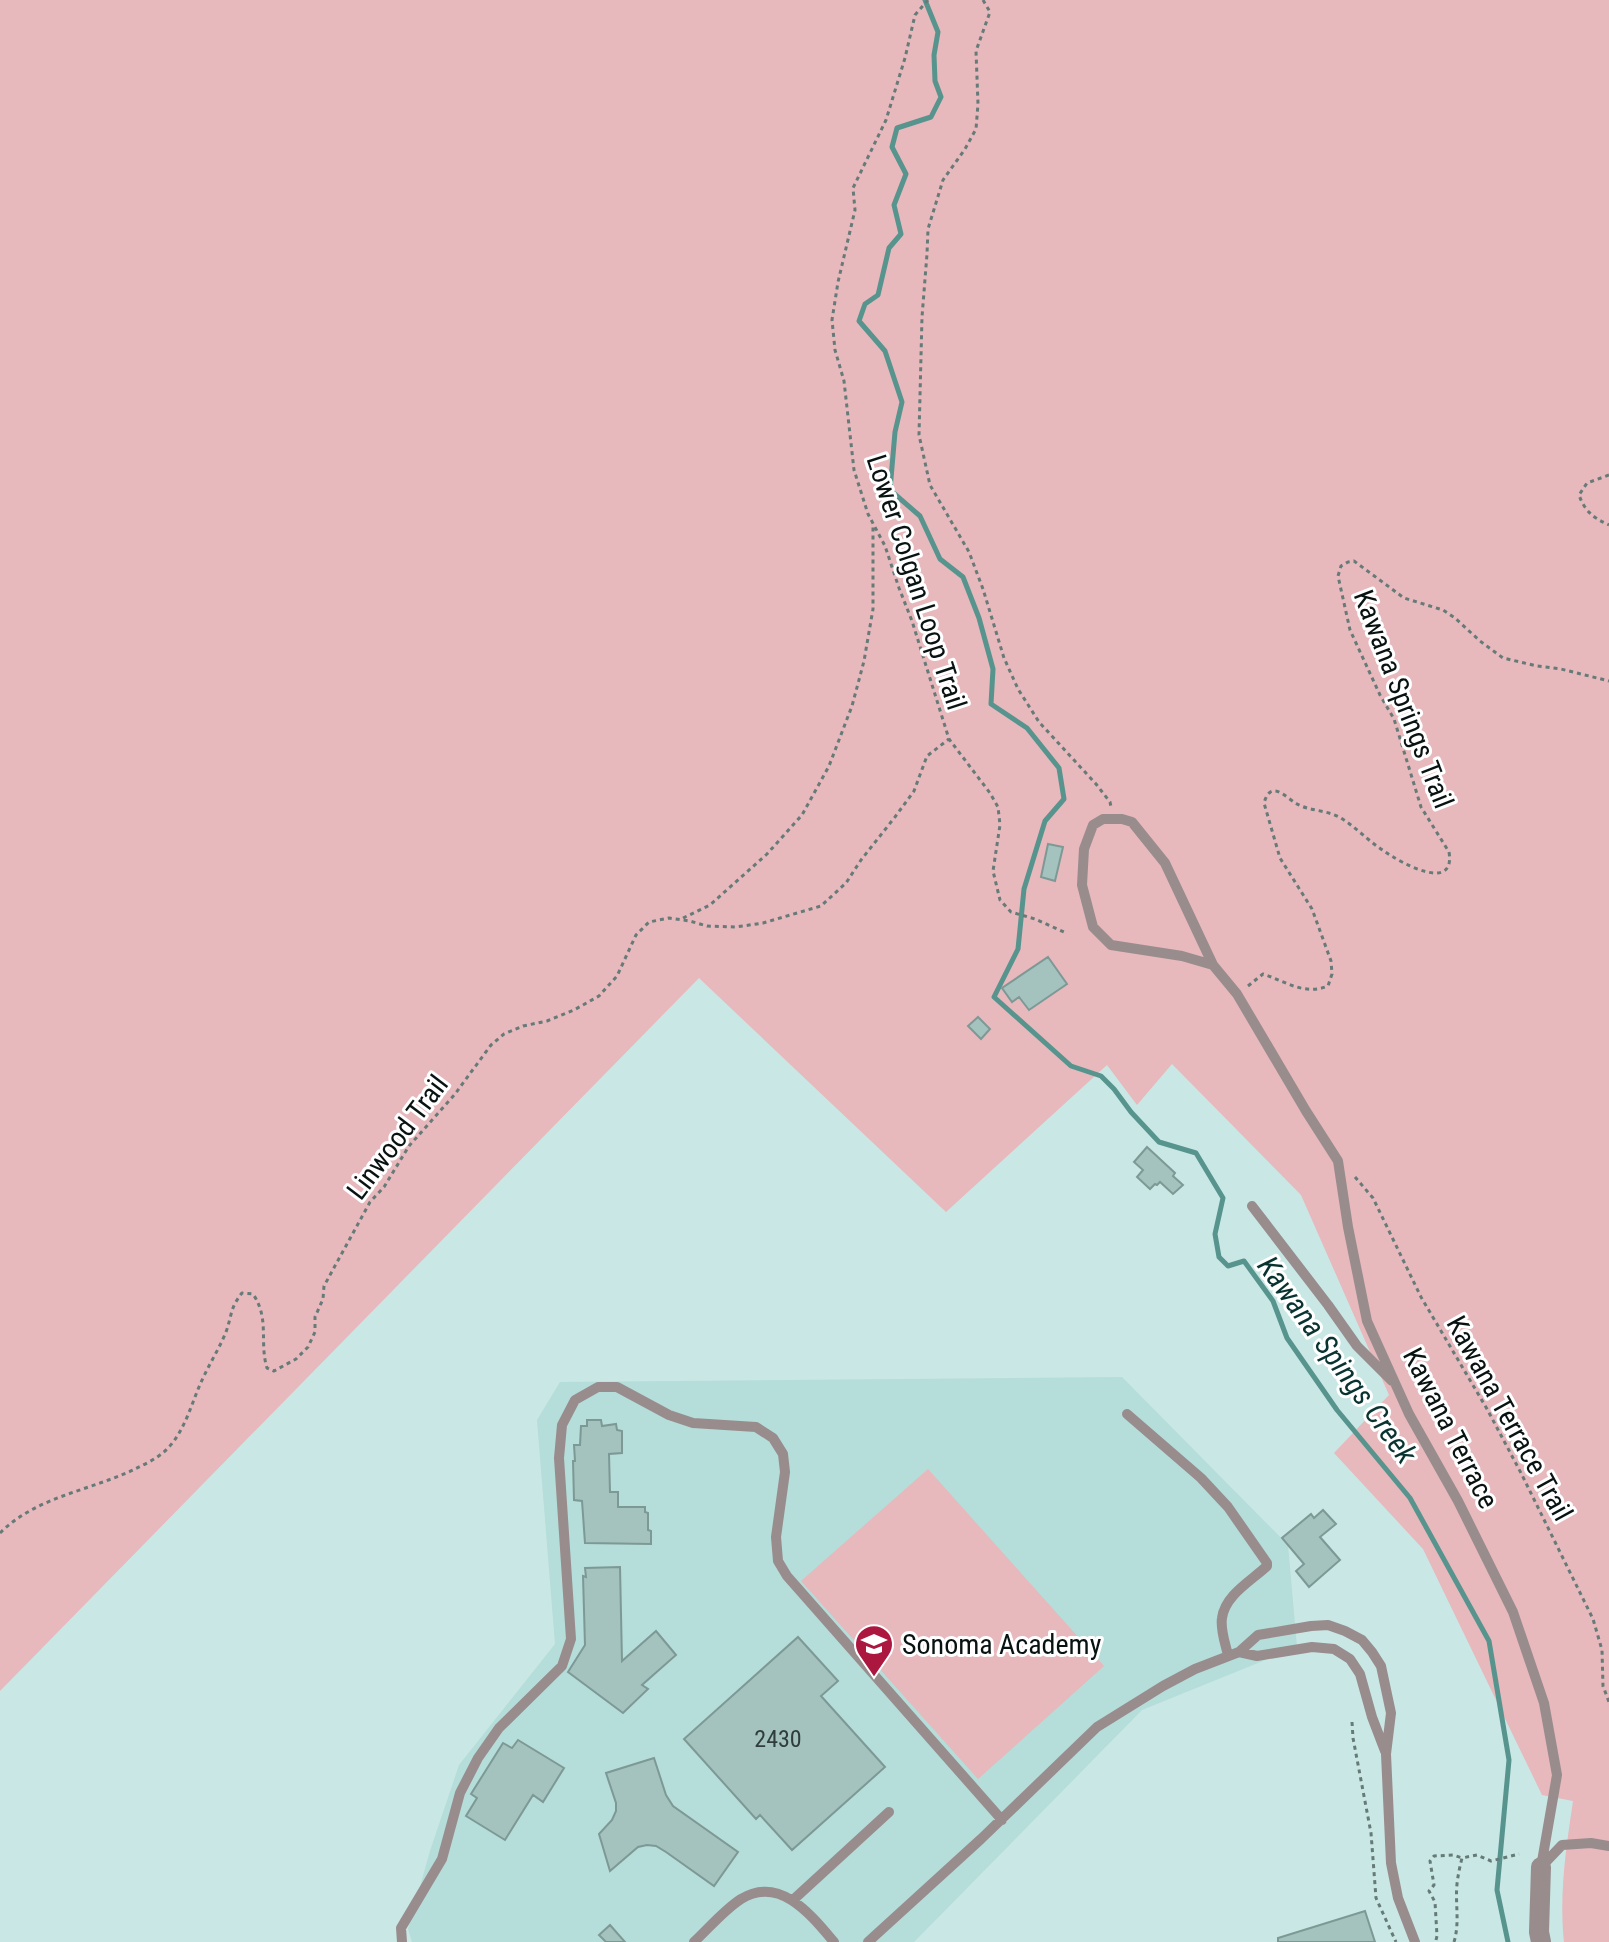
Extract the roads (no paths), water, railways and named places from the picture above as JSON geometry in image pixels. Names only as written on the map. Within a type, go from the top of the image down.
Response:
[{"type":"street","name":"Kawana Terrace","points":[[1541,1867],[1541,1942]]},
{"type":"lane","name":"Kawana Terrace","points":[[1213,965],[1182,956],[1111,945],[1093,927],[1082,885],[1084,849],[1093,825],[1103,819],[1132,822],[1165,863],[1213,965],[1237,994],[1338,1161],[1367,1321],[1409,1414],[1458,1501],[1513,1612],[1544,1703],[1557,1775],[1541,1867]]},
{"type":"lane","points":[[1252,1206],[1357,1346],[1396,1385]]},
{"type":"lane","points":[[402,1942],[401,1928],[442,1859],[460,1793],[478,1758],[499,1728],[562,1666],[565,1659],[571,1639],[559,1458],[562,1425],[575,1400],[598,1387],[617,1387],[669,1415],[693,1423],[756,1427],[773,1438],[783,1454],[785,1472],[776,1537],[778,1561],[787,1576],[1002,1820]]},
{"type":"lane","points":[[1127,1414],[1201,1478],[1228,1507],[1267,1563],[1228,1599],[1221,1621],[1234,1654]]},
{"type":"lane","points":[[868,1942],[1002,1820],[1097,1727],[1163,1686],[1234,1654],[1258,1635],[1328,1625],[1362,1640],[1381,1666],[1391,1713],[1386,1754],[1391,1863],[1398,1898],[1415,1942]]},
{"type":"lane","points":[[1234,1654],[1257,1656],[1312,1647],[1334,1649],[1350,1659],[1360,1674],[1386,1754]]},
{"type":"lane","points":[[793,1900],[889,1812]]},
{"type":"lane","points":[[1541,1867],[1562,1845],[1591,1843],[1609,1846]]},
{"type":"lane","points":[[694,1942],[739,1901],[755,1892],[775,1892],[793,1900],[814,1918],[834,1942]]},
{"type":"waterway","name":"Kawana Spings Creek","points":[[925,0],[938,32],[934,55],[935,81],[941,97],[931,117],[897,128],[892,147],[906,174],[894,205],[901,234],[889,248],[878,295],[865,304],[859,321],[885,351],[902,402],[895,432],[890,490],[920,516],[940,559],[963,577],[979,618],[993,669],[991,704],[1027,728],[1059,768],[1064,799],[1045,821],[1024,889],[1018,949],[994,997],[1071,1066],[1101,1076],[1159,1142],[1196,1153],[1223,1198],[1215,1234],[1219,1257],[1228,1266],[1244,1261],[1273,1301],[1287,1338],[1337,1410],[1410,1498],[1489,1641],[1509,1760],[1497,1890],[1508,1942]]},
{"type":"place","name":"Sonoma Academy","points":[[874,1678]]}]
